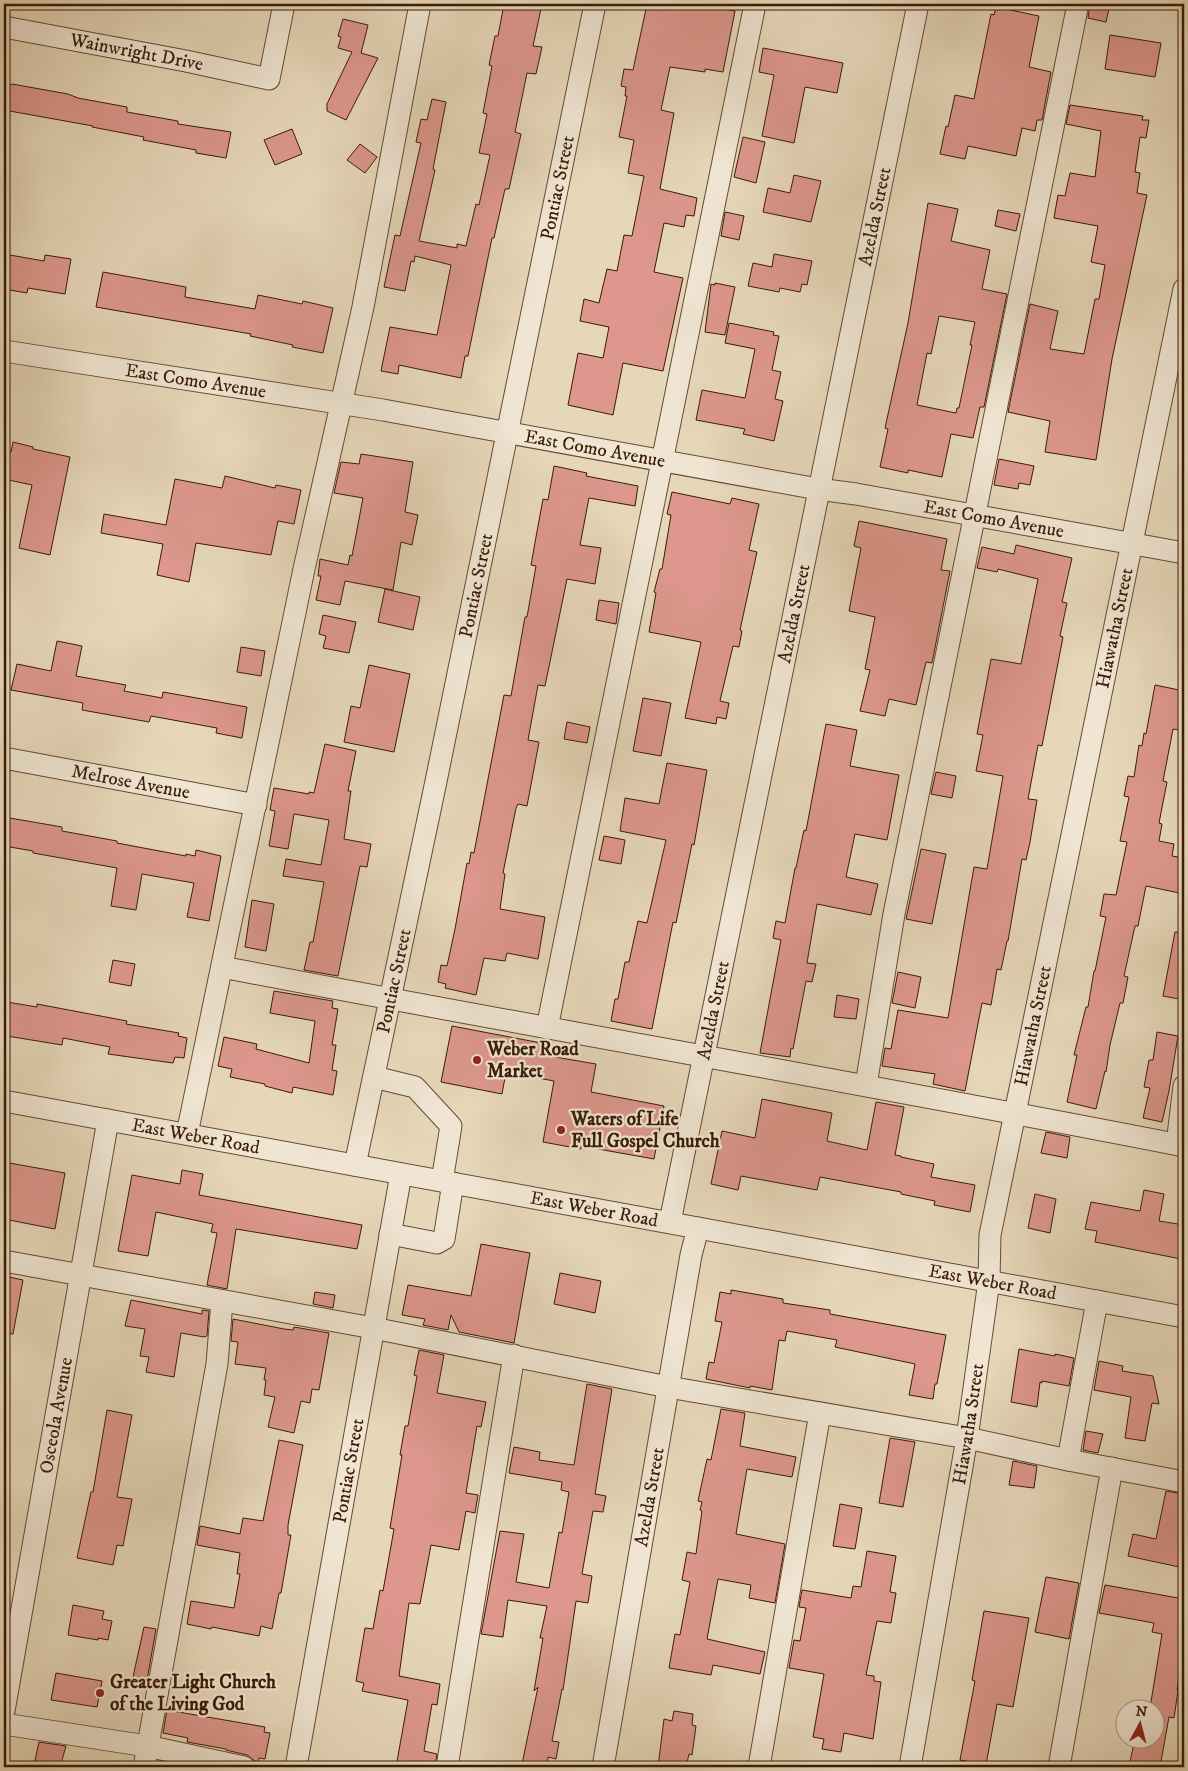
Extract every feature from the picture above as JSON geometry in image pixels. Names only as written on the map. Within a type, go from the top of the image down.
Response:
[{"type":"street","name":"Wainwright Drive","points":[[4,28],[186,61],[269,79],[284,4]]},
{"type":"street","points":[[187,1134],[304,569],[364,297],[420,4]]},
{"type":"street","name":"Pontiac Street","points":[[355,1165],[595,4]]},
{"type":"street","points":[[546,1028],[755,4]]},
{"type":"street","name":"Azelda Street","points":[[670,1222],[918,4]]},
{"type":"street","points":[[866,1085],[894,914],[1078,4]]},
{"type":"street","name":"Hiawatha Street","points":[[910,1767],[967,1438],[989,1281],[990,1234],[1184,289]]},
{"type":"street","name":"East Como Avenue","points":[[4,351],[342,403],[1184,553]]},
{"type":"street","name":"Melrose Avenue","points":[[4,758],[256,805]]},
{"type":"street","points":[[222,967],[546,1028],[866,1085],[1181,1145],[1184,1086]]},
{"type":"street","points":[[374,1077],[416,1087],[451,1126],[444,1238],[441,1242],[437,1243],[390,1234]]},
{"type":"street","name":"East Weber Road","points":[[4,1101],[1184,1316]]},
{"type":"street","name":"Osceola Avenue","points":[[4,1711],[108,1120]]},
{"type":"street","name":"Pontiac Street","points":[[296,1767],[401,1174]]},
{"type":"street","name":"Azelda Street","points":[[603,1767],[691,1254],[698,1228]]},
{"type":"street","points":[[4,1260],[373,1328],[668,1387],[967,1438],[1184,1482]]},
{"type":"street","points":[[144,1767],[217,1364],[222,1301]]},
{"type":"street","points":[[1068,1460],[1097,1301]]},
{"type":"street","points":[[447,1767],[514,1356]]},
{"type":"street","points":[[759,1767],[820,1413]]},
{"type":"street","points":[[1059,1767],[1112,1468]]},
{"type":"street","points":[[4,1724],[147,1746],[244,1767]]},
{"type":"building","points":[[504,4],[541,9],[533,46],[542,47],[536,74],[527,73],[515,132],[521,134],[509,189],[505,189],[494,238],[492,238],[468,356],[465,356],[461,378],[399,365],[398,374],[381,371],[390,327],[437,335],[451,265],[415,256],[414,262],[411,261],[405,291],[384,287],[395,235],[400,236],[421,143],[416,142],[421,119],[427,120],[432,99],[446,102],[433,169],[435,170],[419,241],[457,248],[457,244],[466,246],[476,204],[479,205],[490,155],[479,153],[487,114],[483,113],[492,66],[489,65],[495,36],[498,36]]},
{"type":"building","points":[[647,4],[698,4],[735,11],[723,72],[705,69],[705,72],[670,67],[661,110],[674,113],[660,189],[697,198],[694,216],[686,215],[684,227],[664,223],[654,272],[683,278],[663,371],[623,363],[613,415],[568,405],[578,353],[603,358],[609,327],[580,321],[584,299],[599,303],[607,269],[617,271],[624,235],[632,236],[644,176],[628,173],[634,140],[619,137],[627,96],[625,96],[626,87],[621,86],[624,69],[633,70]]},
{"type":"building","points":[[1090,4],[1110,4],[1106,22],[1088,18]]},
{"type":"building","points":[[996,7],[1039,16],[1029,67],[1051,72],[1042,120],[1037,120],[1035,131],[1022,128],[1016,156],[968,146],[965,159],[940,154],[955,95],[974,99],[991,14],[994,15]]},
{"type":"building","points":[[343,19],[368,25],[361,53],[378,58],[346,120],[327,111],[327,104],[352,52],[338,48],[341,37],[338,36]]},
{"type":"building","points":[[1110,35],[1161,43],[1155,77],[1105,69]]},
{"type":"building","points":[[763,48],[843,63],[837,93],[805,87],[794,143],[762,136],[774,75],[759,72]]},
{"type":"building","points":[[4,84],[68,94],[78,98],[127,107],[127,112],[178,121],[178,124],[231,132],[226,158],[143,140],[144,137],[4,110]]},
{"type":"building","points":[[1070,105],[1143,116],[1142,120],[1149,120],[1146,138],[1140,137],[1135,172],[1140,173],[1137,193],[1147,195],[1112,359],[1096,460],[1045,452],[1050,421],[1008,412],[1030,304],[1058,311],[1050,349],[1084,354],[1095,299],[1099,299],[1105,265],[1091,262],[1098,226],[1054,218],[1058,195],[1065,196],[1070,173],[1095,177],[1101,131],[1066,124]]},
{"type":"building","points":[[292,129],[302,154],[275,165],[264,140]]},
{"type":"building","points":[[743,137],[765,142],[756,183],[734,177]]},
{"type":"building","points":[[360,144],[377,157],[365,173],[347,160]]},
{"type":"building","points":[[794,175],[821,181],[811,222],[763,212],[768,188],[790,193]]},
{"type":"building","points":[[928,203],[958,209],[951,241],[990,250],[982,289],[1007,294],[984,407],[980,407],[973,438],[951,434],[942,477],[880,467],[888,429],[885,428],[908,323]],"holes":[[[939,316],[975,322],[959,408],[957,408],[956,413],[917,405],[927,353],[931,354]]]},
{"type":"building","points":[[998,210],[1020,214],[1016,231],[995,226]]},
{"type":"building","points":[[725,212],[744,216],[739,240],[721,236]]},
{"type":"building","points":[[4,254],[44,261],[45,255],[71,259],[65,294],[28,288],[27,293],[4,289]]},
{"type":"building","points":[[774,254],[812,261],[807,285],[802,284],[800,292],[780,288],[779,292],[748,286],[753,263],[772,267]]},
{"type":"building","points":[[103,272],[186,287],[185,297],[255,309],[258,295],[302,304],[303,301],[333,308],[323,353],[250,336],[251,334],[96,307]]},
{"type":"building","points":[[715,283],[735,287],[725,335],[705,332],[711,284],[715,285]]},
{"type":"building","points":[[729,323],[774,332],[773,335],[779,336],[772,370],[781,372],[775,399],[783,401],[774,441],[743,434],[745,429],[696,420],[702,390],[745,398],[755,349],[725,343]]},
{"type":"building","points":[[13,442],[33,447],[33,449],[70,457],[50,555],[19,548],[32,485],[4,479],[9,451],[11,452]]},
{"type":"building","points":[[361,454],[413,462],[405,512],[418,515],[412,545],[401,542],[393,590],[345,581],[340,605],[316,600],[321,576],[318,576],[320,559],[348,565],[350,555],[352,556],[363,498],[334,493],[341,462],[359,464]]},
{"type":"building","points":[[999,459],[1034,466],[1030,485],[1019,483],[1018,489],[994,485]]},
{"type":"building","points":[[554,466],[587,473],[586,476],[638,486],[635,506],[589,498],[580,545],[601,548],[595,584],[567,579],[545,686],[538,685],[528,740],[539,742],[527,806],[518,804],[516,808],[503,873],[505,874],[500,909],[545,917],[538,959],[507,953],[505,961],[484,958],[476,995],[445,988],[446,984],[438,982],[441,965],[447,966],[467,863],[469,864],[471,852],[474,853],[504,695],[511,696],[536,566],[531,565],[543,499],[548,500]]},
{"type":"building","points":[[225,476],[275,488],[276,485],[301,490],[294,524],[278,521],[271,555],[196,543],[189,582],[157,575],[163,544],[101,533],[104,514],[166,525],[175,479],[222,488]]},
{"type":"building","points":[[672,492],[730,504],[732,498],[759,504],[749,550],[757,552],[740,630],[742,631],[739,647],[733,646],[720,701],[729,703],[726,719],[717,717],[716,724],[685,718],[701,642],[649,632],[656,593],[654,592],[660,569],[662,569],[671,515],[667,514]]},
{"type":"building","points":[[859,521],[947,539],[941,570],[950,571],[932,663],[926,662],[916,705],[889,699],[885,716],[860,711],[870,670],[865,669],[875,617],[849,611],[861,548],[854,546]]},
{"type":"building","points":[[1016,545],[1072,558],[1062,602],[1067,603],[1060,636],[1063,637],[1042,746],[1038,745],[1028,799],[1037,800],[1030,842],[1026,860],[1022,859],[1008,941],[1001,970],[997,969],[991,1005],[982,1003],[965,1091],[933,1084],[935,1074],[882,1066],[885,1048],[891,1049],[898,1010],[948,1018],[974,867],[987,869],[1003,776],[976,771],[983,735],[977,734],[991,659],[1021,664],[1038,579],[998,569],[997,572],[977,568],[982,547],[1014,554]]},
{"type":"building","points":[[385,589],[420,597],[413,630],[378,622]]},
{"type":"building","points":[[599,600],[619,603],[616,624],[596,620]]},
{"type":"building","points":[[323,615],[356,622],[349,653],[323,648],[326,636],[319,634]]},
{"type":"building","points":[[57,641],[82,646],[76,676],[126,685],[124,691],[162,698],[163,692],[247,707],[242,738],[216,733],[217,728],[151,716],[149,722],[82,710],[83,703],[11,690],[17,664],[51,671]]},
{"type":"building","points":[[241,647],[265,651],[261,676],[237,672]]},
{"type":"building","points":[[369,665],[410,674],[394,752],[344,742],[351,706],[360,708]]},
{"type":"building","points":[[1155,685],[1184,691],[1184,731],[1173,729],[1163,781],[1167,782],[1159,823],[1162,824],[1159,841],[1174,844],[1172,856],[1184,858],[1184,894],[1146,886],[1138,926],[1135,926],[1124,976],[1128,977],[1123,1003],[1120,1003],[1106,1072],[1096,1109],[1067,1102],[1077,1055],[1074,1055],[1086,1007],[1088,1007],[1106,917],[1100,916],[1104,894],[1116,895],[1127,842],[1120,841],[1129,797],[1124,796],[1128,776],[1134,777],[1139,745],[1142,746],[1144,733],[1146,734]]},
{"type":"building","points":[[643,698],[671,703],[661,756],[633,751]]},
{"type":"building","points":[[567,722],[590,727],[587,743],[564,739]]},
{"type":"building","points":[[826,724],[857,730],[850,766],[899,775],[887,840],[855,834],[846,877],[878,884],[871,915],[817,904],[807,963],[816,964],[812,982],[806,981],[790,1057],[760,1053],[781,940],[773,938],[776,921],[785,923],[795,868],[804,830],[806,831]]},
{"type":"building","points":[[325,744],[356,751],[348,791],[351,791],[344,839],[371,844],[367,867],[360,866],[338,976],[304,970],[310,942],[313,942],[324,882],[283,876],[286,859],[321,865],[329,820],[294,814],[288,849],[269,846],[275,811],[270,810],[274,788],[309,794],[309,792],[314,793]]},
{"type":"building","points":[[667,763],[707,770],[694,845],[692,844],[676,923],[673,922],[652,1029],[611,1021],[615,999],[618,999],[625,962],[629,962],[638,921],[647,923],[666,840],[620,831],[625,798],[659,804]]},
{"type":"building","points":[[936,772],[956,776],[952,798],[931,794]]},
{"type":"building","points":[[4,817],[62,827],[62,831],[186,856],[186,854],[195,856],[196,850],[221,856],[209,921],[187,917],[194,883],[142,874],[136,910],[111,906],[117,868],[4,846]]},
{"type":"building","points":[[604,836],[625,840],[621,864],[599,860]]},
{"type":"building","points":[[921,849],[946,854],[932,924],[906,919]]},
{"type":"building","points":[[252,900],[274,904],[266,951],[245,947]]},
{"type":"building","points":[[1175,932],[1184,933],[1184,1000],[1163,996]]},
{"type":"building","points":[[113,960],[135,964],[131,986],[109,982]]},
{"type":"building","points":[[898,972],[921,977],[915,1008],[892,1003]]},
{"type":"building","points":[[274,991],[333,1001],[332,1008],[338,1009],[332,1045],[336,1045],[332,1070],[337,1071],[333,1095],[293,1087],[292,1093],[265,1086],[265,1084],[230,1077],[232,1069],[218,1066],[224,1037],[257,1044],[256,1049],[309,1063],[315,1021],[270,1013]]},
{"type":"building","points":[[837,995],[859,999],[856,1019],[834,1017]]},
{"type":"building","points":[[7,1002],[37,1007],[37,1004],[127,1021],[126,1024],[179,1033],[178,1036],[187,1038],[184,1058],[175,1057],[173,1063],[108,1054],[110,1047],[63,1038],[62,1045],[7,1036],[8,1028],[4,1027],[4,1019]]},
{"type":"building","points":[[452,1026],[557,1046],[555,1057],[596,1064],[591,1092],[664,1106],[654,1159],[581,1146],[581,1149],[543,1142],[554,1081],[506,1072],[502,1094],[441,1082]]},
{"type":"building","points":[[1157,1032],[1178,1036],[1162,1122],[1143,1118],[1150,1088],[1144,1087],[1149,1060],[1153,1060]]},
{"type":"building","points":[[762,1099],[832,1113],[827,1141],[867,1150],[876,1102],[904,1107],[895,1155],[934,1164],[931,1177],[975,1185],[970,1212],[934,1205],[935,1201],[901,1194],[901,1192],[820,1177],[817,1190],[741,1176],[738,1190],[711,1184],[722,1131],[755,1138]]},
{"type":"building","points":[[1046,1132],[1070,1137],[1067,1158],[1041,1153]]},
{"type":"building","points":[[4,1162],[65,1173],[55,1229],[4,1219]]},
{"type":"building","points":[[182,1170],[203,1174],[199,1195],[362,1225],[357,1249],[236,1229],[227,1289],[207,1285],[217,1233],[211,1232],[213,1224],[156,1212],[148,1256],[118,1251],[132,1175],[180,1184]]},
{"type":"building","points":[[1144,1190],[1164,1194],[1159,1221],[1184,1225],[1181,1259],[1095,1242],[1097,1231],[1085,1229],[1091,1202],[1140,1211]]},
{"type":"building","points":[[1035,1194],[1056,1199],[1050,1233],[1028,1228]]},
{"type":"building","points":[[481,1244],[530,1253],[514,1343],[459,1332],[451,1315],[448,1330],[423,1325],[425,1319],[402,1315],[408,1285],[471,1296]]},
{"type":"building","points":[[560,1273],[601,1281],[595,1313],[554,1304]]},
{"type":"building","points":[[4,1276],[23,1280],[13,1334],[4,1333]]},
{"type":"building","points":[[731,1290],[783,1299],[783,1303],[830,1310],[830,1314],[946,1335],[933,1399],[909,1395],[915,1364],[835,1347],[837,1340],[787,1331],[785,1341],[779,1340],[772,1390],[750,1386],[750,1388],[706,1379],[709,1362],[714,1363],[722,1322],[715,1321],[720,1292],[731,1294]]},
{"type":"building","points":[[315,1292],[335,1295],[333,1308],[313,1304]]},
{"type":"building","points":[[131,1300],[202,1314],[202,1310],[209,1311],[207,1336],[181,1333],[174,1377],[146,1372],[149,1357],[140,1356],[145,1329],[125,1326]]},
{"type":"building","points":[[233,1319],[284,1329],[293,1330],[294,1327],[329,1333],[319,1390],[312,1389],[310,1403],[301,1401],[294,1433],[268,1427],[275,1397],[264,1395],[266,1368],[235,1364],[238,1342],[231,1341]]},
{"type":"building","points":[[1019,1349],[1074,1358],[1069,1386],[1042,1381],[1042,1383],[1040,1382],[1037,1407],[1011,1402]]},
{"type":"building","points":[[419,1350],[444,1355],[437,1393],[486,1402],[481,1427],[477,1426],[466,1493],[478,1495],[475,1513],[466,1511],[459,1550],[431,1545],[420,1604],[409,1603],[399,1676],[440,1684],[437,1705],[432,1704],[424,1751],[437,1754],[435,1767],[396,1767],[408,1700],[362,1691],[364,1683],[356,1681],[365,1628],[373,1629],[380,1590],[383,1591],[394,1529],[390,1528],[402,1455],[400,1455],[405,1426],[408,1426],[417,1376],[414,1375]]},
{"type":"building","points":[[1099,1361],[1123,1366],[1122,1371],[1153,1376],[1159,1404],[1152,1403],[1145,1441],[1125,1438],[1131,1397],[1094,1390]]},
{"type":"building","points":[[587,1384],[612,1389],[595,1494],[606,1496],[603,1512],[593,1511],[582,1574],[592,1576],[588,1603],[576,1601],[563,1690],[552,1741],[559,1742],[556,1759],[548,1757],[547,1767],[540,1767],[522,1764],[538,1687],[534,1691],[543,1638],[540,1638],[547,1606],[508,1600],[503,1637],[481,1634],[500,1531],[524,1534],[516,1582],[549,1588],[559,1532],[562,1533],[569,1492],[561,1490],[562,1482],[509,1473],[514,1447],[540,1452],[539,1460],[574,1465]]},
{"type":"building","points":[[721,1409],[745,1413],[740,1446],[796,1457],[792,1477],[747,1469],[736,1534],[785,1544],[775,1603],[749,1598],[751,1585],[718,1579],[707,1639],[765,1652],[760,1674],[713,1665],[711,1675],[669,1668],[675,1634],[680,1635],[690,1582],[682,1580],[687,1552],[696,1554],[702,1511],[700,1510],[702,1502],[698,1501],[707,1459],[711,1460]]},
{"type":"building","points":[[107,1410],[132,1415],[117,1497],[132,1499],[123,1546],[117,1545],[113,1565],[77,1558],[91,1492],[93,1492]]},
{"type":"building","points":[[1086,1431],[1103,1434],[1098,1453],[1083,1450]]},
{"type":"building","points":[[890,1438],[915,1442],[903,1507],[879,1503]]},
{"type":"building","points":[[279,1440],[303,1445],[288,1525],[288,1535],[291,1535],[281,1593],[279,1593],[272,1629],[261,1626],[259,1636],[187,1624],[191,1601],[234,1608],[240,1574],[237,1574],[240,1553],[197,1545],[200,1526],[240,1534],[243,1518],[263,1521]]},
{"type":"building","points":[[1013,1461],[1037,1466],[1034,1488],[1009,1485]]},
{"type":"building","points":[[1166,1491],[1184,1494],[1184,1568],[1128,1556],[1133,1534],[1156,1539]]},
{"type":"building","points":[[840,1504],[862,1508],[855,1549],[833,1546]]},
{"type":"building","points":[[867,1551],[896,1556],[890,1592],[896,1593],[891,1623],[877,1621],[866,1675],[874,1676],[874,1681],[881,1682],[873,1739],[844,1733],[841,1752],[822,1749],[824,1739],[813,1737],[824,1674],[789,1668],[794,1640],[800,1641],[806,1608],[799,1607],[802,1590],[851,1598],[853,1586],[861,1587]]},
{"type":"building","points":[[1046,1577],[1079,1583],[1069,1639],[1035,1632]]},
{"type":"building","points":[[1105,1585],[1184,1599],[1184,1647],[1174,1718],[1169,1717],[1166,1734],[1166,1698],[1152,1698],[1162,1634],[1152,1632],[1154,1623],[1099,1613]]},
{"type":"building","points":[[73,1605],[104,1611],[102,1619],[112,1621],[108,1640],[68,1635]]},
{"type":"building","points":[[984,1611],[1029,1618],[1013,1707],[997,1704],[986,1765],[960,1760],[975,1681],[972,1680]]},
{"type":"building","points":[[144,1627],[156,1629],[147,1680],[133,1677]]},
{"type":"building","points":[[56,1673],[102,1681],[97,1707],[51,1700]]},
{"type":"building","points":[[167,1710],[265,1727],[264,1732],[270,1733],[265,1759],[259,1758],[258,1762],[247,1755],[187,1742],[188,1738],[163,1733]]},
{"type":"building","points":[[674,1711],[693,1714],[692,1725],[696,1726],[692,1755],[689,1754],[686,1767],[658,1767],[664,1719],[672,1721]]},
{"type":"building","points":[[39,1742],[66,1746],[60,1767],[34,1765]]},
{"type":"building","points":[[1133,1748],[1163,1748],[1160,1767],[1129,1767]]},
{"type":"place","name":"Weber Road Market","points":[[477,1060]]},
{"type":"place","name":"Waters of Life Full Gospel Church","points":[[561,1130]]},
{"type":"place","name":"Greater Light Church of the Living God","points":[[100,1693]]}]
